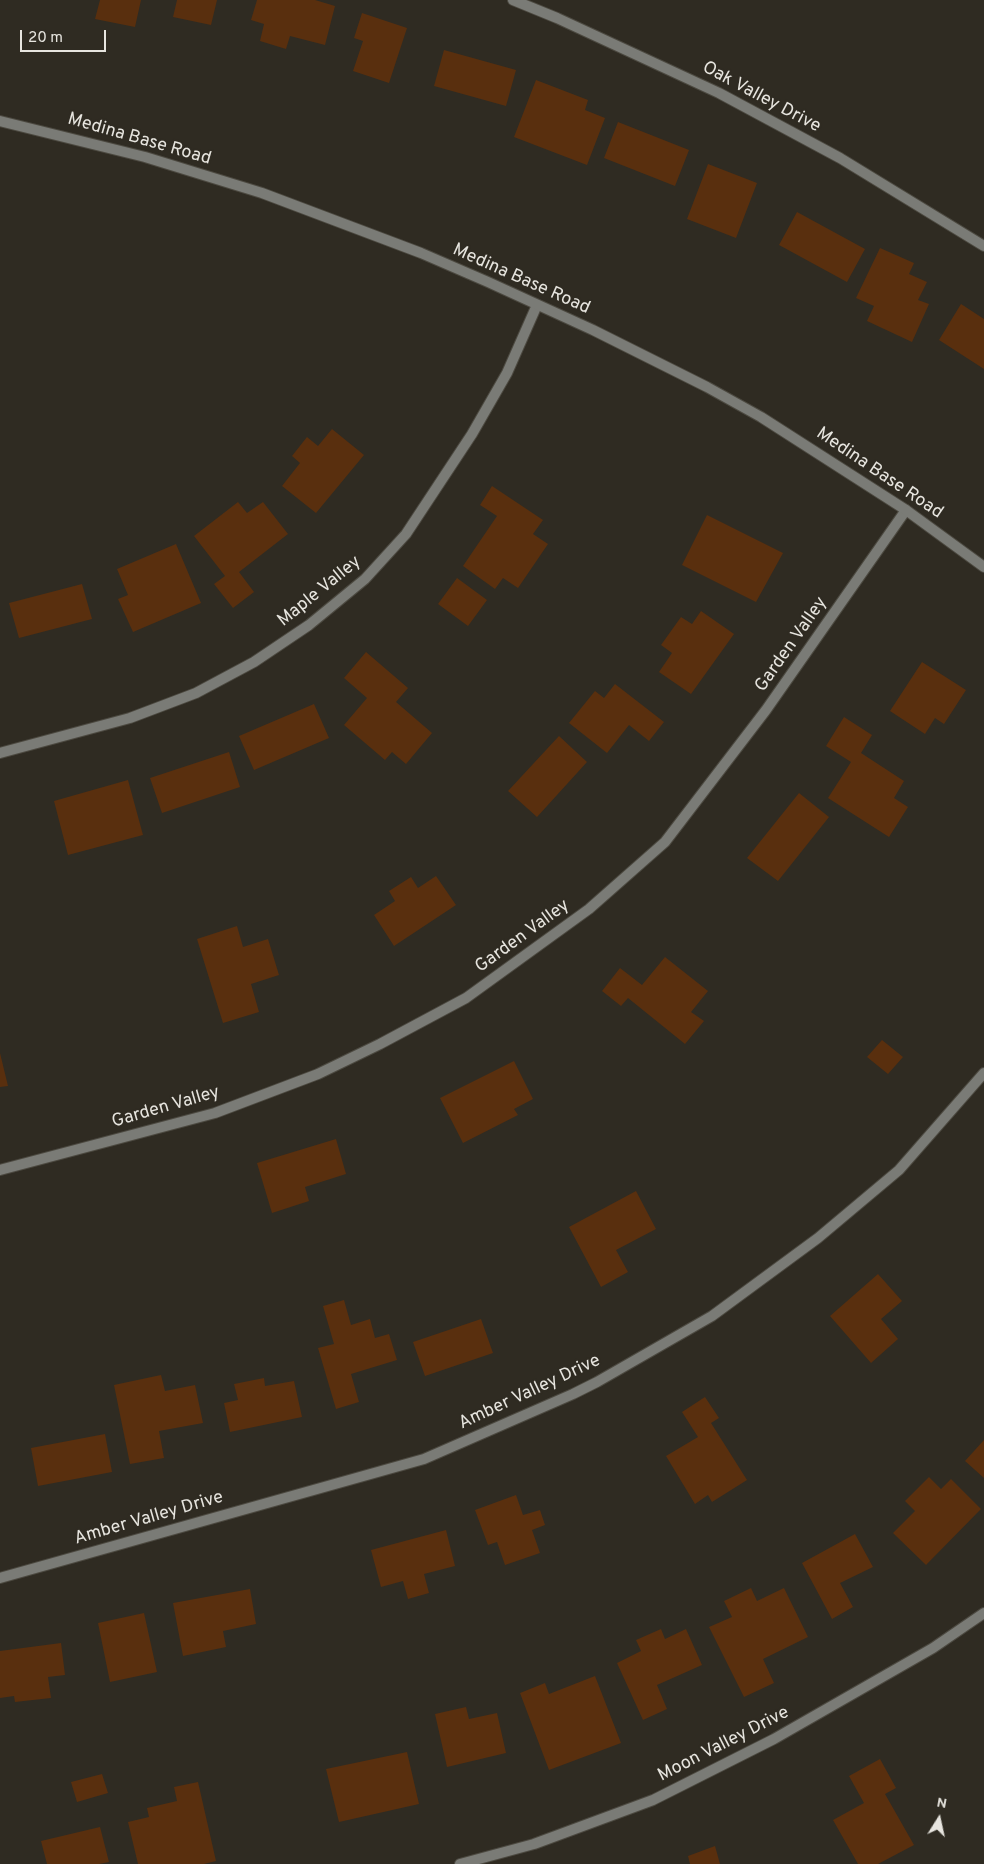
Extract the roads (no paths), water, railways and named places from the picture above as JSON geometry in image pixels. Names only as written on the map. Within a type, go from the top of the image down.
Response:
[{"type":"street","name":"Oak Valley Drive","points":[[513,0],[558,18],[719,93],[840,158],[984,246]]},
{"type":"street","name":"Medina Base Road","points":[[0,121],[145,156],[262,193],[421,253],[488,282],[593,330],[762,417],[906,510],[984,567]]},
{"type":"street","name":"Maple Valley","points":[[0,753],[130,718],[196,693],[254,662],[301,631],[365,579],[406,534],[472,434],[507,373],[536,305]]},
{"type":"street","name":"Garden Valley","points":[[0,1170],[215,1113],[318,1074],[380,1044],[466,998],[590,909],[665,842],[766,710],[906,510]]},
{"type":"street","name":"Amber Valley Drive","points":[[0,1578],[424,1459],[589,1386],[712,1316],[818,1238],[899,1170],[984,1073]]},
{"type":"street","name":"Moon Valley Drive","points":[[460,1864],[534,1844],[653,1800],[774,1739],[933,1648],[984,1613]]}]
